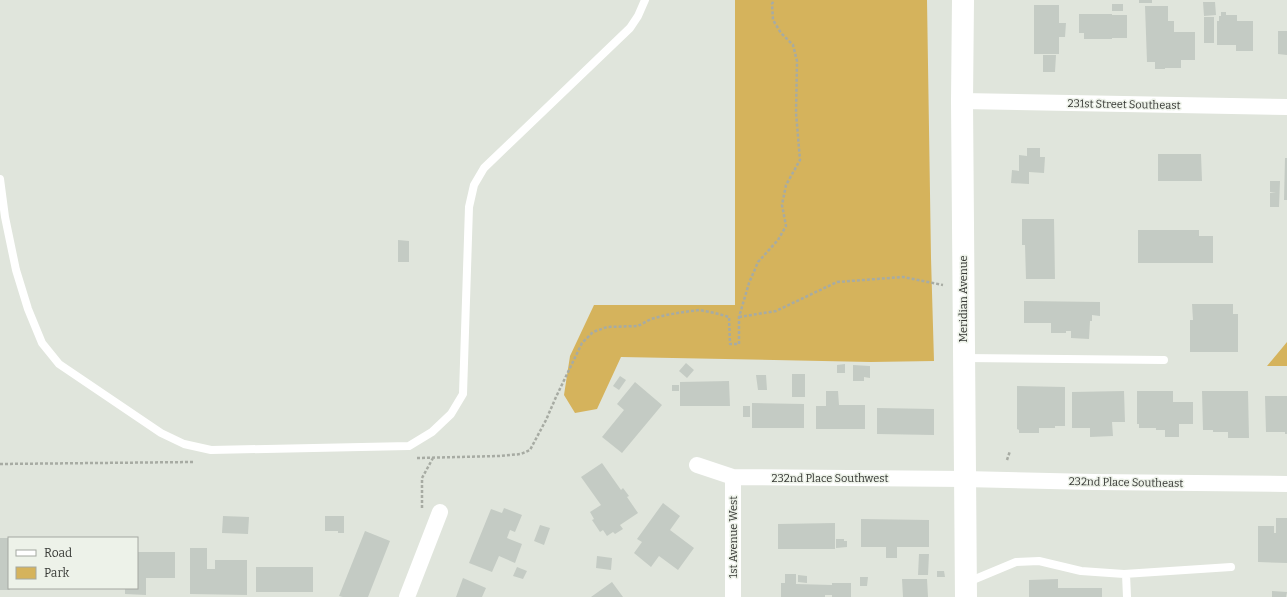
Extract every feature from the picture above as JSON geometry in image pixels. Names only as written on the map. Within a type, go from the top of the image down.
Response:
[{"type":"main road","name":"Meridian Avenue","points":[[963,0],[962,101],[965,590]]},
{"type":"street","name":"231st Street Southeast","points":[[962,101],[1287,107]]},
{"type":"street","name":"232nd Place Southwest","points":[[697,466],[733,477],[964,479]]},
{"type":"street","name":"1st Avenue West","points":[[733,477],[733,597]]},
{"type":"street","name":"232nd Place Southeast","points":[[964,479],[1287,484]]},
{"type":"street","points":[[408,597],[437,519]]},
{"type":"lane","points":[[0,179],[5,217],[16,270],[28,309],[42,342],[59,364],[161,433],[184,444],[212,450],[409,446],[432,432],[442,423],[451,414],[463,394],[469,207],[474,185],[484,168],[630,28],[638,16],[645,0]]},
{"type":"lane","points":[[963,358],[1164,360]]},
{"type":"lane","points":[[965,590],[1016,562],[1038,561],[1081,571],[1126,574],[1231,567]]},
{"type":"lane","points":[[1126,574],[1127,597]]},
{"type":"path","points":[[410,458],[500,456],[521,454],[530,450],[582,344],[593,332],[607,327],[638,326],[651,319],[666,314],[699,310],[729,317],[730,344],[739,344],[739,317],[749,283],[758,262],[778,240],[786,226],[782,205],[786,185],[800,160],[796,113],[797,61],[793,45],[781,34],[773,20],[772,4],[774,0]]},
{"type":"path","points":[[739,317],[776,311],[837,282],[903,277],[963,289]]},
{"type":"path","points":[[1007,460],[1010,451]]},
{"type":"path","points":[[433,457],[422,478],[422,516],[437,519]]},
{"type":"path","points":[[0,464],[197,462]]},
{"type":"green space","points":[[735,0],[927,0],[934,361],[871,362],[621,357],[597,409],[575,413],[564,395],[570,356],[594,305],[735,305]]},
{"type":"green space","points":[[1287,342],[1287,366],[1267,366]]},
{"type":"building","points":[[1139,0],[1152,0],[1152,3],[1139,3]]},
{"type":"building","points":[[1203,2],[1215,2],[1216,15],[1204,16]]},
{"type":"building","points":[[1112,4],[1123,4],[1123,11],[1112,11]]},
{"type":"building","points":[[1034,5],[1059,5],[1059,23],[1066,23],[1065,37],[1059,37],[1059,54],[1034,54]]},
{"type":"building","points":[[1145,6],[1168,6],[1168,21],[1174,21],[1174,32],[1195,32],[1195,60],[1181,60],[1181,68],[1165,69],[1155,69],[1155,62],[1147,62]]},
{"type":"building","points":[[1221,12],[1226,12],[1226,15],[1237,15],[1237,21],[1253,21],[1253,51],[1236,51],[1236,45],[1217,45],[1217,21],[1219,21]]},
{"type":"building","points":[[1079,14],[1127,15],[1127,38],[1084,39],[1084,33],[1079,33]]},
{"type":"building","points":[[1204,17],[1214,17],[1214,43],[1204,43]]},
{"type":"building","points":[[1278,31],[1287,31],[1287,55],[1278,54]]},
{"type":"building","points":[[1043,55],[1056,55],[1055,72],[1043,72]]},
{"type":"building","points":[[1027,148],[1040,148],[1040,157],[1045,157],[1044,173],[1029,172],[1029,184],[1011,183],[1012,170],[1019,171],[1019,155],[1027,156]]},
{"type":"building","points":[[1158,154],[1201,154],[1202,181],[1158,181]]},
{"type":"building","points":[[1285,158],[1287,158],[1287,200],[1284,200]]},
{"type":"building","points":[[1270,181],[1280,181],[1279,207],[1270,207],[1270,193],[1276,193],[1270,192]]},
{"type":"building","points":[[1022,219],[1054,219],[1055,279],[1026,279],[1025,245],[1022,245]]},
{"type":"building","points":[[1138,230],[1199,230],[1199,236],[1213,236],[1213,263],[1138,263]]},
{"type":"building","points":[[398,240],[409,241],[409,262],[398,262]]},
{"type":"building","points":[[1024,301],[1100,302],[1100,316],[1092,315],[1092,321],[1090,321],[1089,339],[1071,338],[1071,331],[1066,331],[1066,333],[1051,333],[1051,323],[1024,323]]},
{"type":"building","points":[[1192,304],[1233,304],[1233,314],[1238,314],[1238,352],[1190,352],[1190,320],[1193,320]]},
{"type":"building","points":[[686,363],[694,370],[687,378],[679,371]]},
{"type":"building","points":[[845,364],[845,373],[837,373],[837,365]]},
{"type":"building","points":[[853,365],[870,366],[870,378],[864,377],[864,381],[853,381]]},
{"type":"building","points":[[792,374],[805,374],[805,397],[792,397]]},
{"type":"building","points":[[756,375],[766,375],[767,390],[758,390]]},
{"type":"building","points":[[620,376],[626,380],[619,390],[613,386]]},
{"type":"building","points":[[729,381],[730,406],[680,406],[680,382]]},
{"type":"building","points":[[635,382],[662,405],[622,453],[602,437],[624,410],[617,404]]},
{"type":"building","points":[[672,385],[679,385],[679,391],[672,391]]},
{"type":"building","points":[[1017,386],[1065,387],[1065,426],[1055,426],[1055,428],[1039,428],[1039,433],[1019,433],[1019,430],[1017,429]]},
{"type":"building","points":[[826,391],[838,391],[839,405],[865,405],[865,429],[816,429],[816,406],[826,406]]},
{"type":"building","points":[[1124,391],[1125,422],[1112,422],[1113,436],[1090,437],[1090,428],[1072,428],[1072,392]]},
{"type":"building","points":[[1137,391],[1173,391],[1173,402],[1193,402],[1193,424],[1179,424],[1179,437],[1165,437],[1165,430],[1156,430],[1156,428],[1139,428],[1139,424],[1137,424]]},
{"type":"building","points":[[1202,391],[1248,391],[1249,438],[1228,438],[1228,432],[1203,430]]},
{"type":"building","points":[[1265,396],[1287,396],[1287,434],[1285,434],[1285,432],[1266,432]]},
{"type":"building","points":[[752,403],[804,404],[804,428],[752,428]]},
{"type":"building","points":[[743,406],[750,406],[750,417],[743,417]]},
{"type":"building","points":[[877,408],[934,409],[934,435],[877,434]]},
{"type":"building","points":[[602,463],[621,490],[623,488],[629,496],[627,497],[638,513],[620,525],[623,529],[615,534],[613,532],[607,536],[603,530],[600,532],[592,520],[594,519],[590,512],[601,505],[581,477]]},
{"type":"building","points":[[663,503],[680,516],[670,530],[694,548],[678,570],[659,556],[651,567],[634,553],[642,542],[637,539]]},
{"type":"building","points":[[504,508],[522,515],[515,532],[510,530],[507,538],[522,544],[515,563],[499,556],[492,572],[469,563],[491,509],[502,513]]},
{"type":"building","points":[[223,516],[249,517],[248,534],[222,533]]},
{"type":"building","points":[[325,516],[344,516],[344,533],[338,533],[338,531],[325,531]]},
{"type":"building","points":[[1276,518],[1287,518],[1287,563],[1258,562],[1258,526],[1274,526],[1274,533],[1276,533]]},
{"type":"building","points":[[861,519],[929,520],[929,547],[897,547],[897,558],[886,558],[886,547],[861,547]]},
{"type":"building","points":[[835,523],[835,549],[778,549],[778,524]]},
{"type":"building","points":[[540,525],[550,528],[544,545],[534,541]]},
{"type":"building","points":[[365,531],[390,541],[368,597],[339,596]]},
{"type":"building","points":[[0,538],[8,538],[8,589],[10,590],[0,590]]},
{"type":"building","points":[[836,539],[844,539],[844,541],[847,541],[847,547],[836,548]]},
{"type":"building","points":[[190,548],[207,548],[207,569],[215,569],[215,560],[247,560],[247,595],[190,594]]},
{"type":"building","points":[[138,552],[175,552],[175,578],[146,578],[146,595],[125,594],[125,589],[138,589]]},
{"type":"building","points":[[919,554],[929,554],[928,575],[918,575]]},
{"type":"building","points":[[597,556],[612,558],[611,570],[596,568]]},
{"type":"building","points":[[256,567],[313,567],[313,592],[256,592]]},
{"type":"building","points":[[517,567],[527,571],[523,579],[513,576]]},
{"type":"building","points":[[937,571],[944,571],[945,577],[937,577]]},
{"type":"building","points":[[785,574],[796,574],[796,584],[832,585],[832,583],[851,583],[851,597],[832,597],[832,595],[825,595],[825,597],[781,597],[781,583],[785,583]]},
{"type":"building","points":[[798,575],[807,576],[807,583],[798,582]]},
{"type":"building","points":[[860,577],[868,577],[867,586],[860,586]]},
{"type":"building","points":[[463,578],[486,588],[482,597],[456,597]]},
{"type":"building","points":[[902,579],[927,579],[928,597],[903,597]]},
{"type":"building","points":[[1058,579],[1058,588],[1102,588],[1102,597],[1029,597],[1029,580]]},
{"type":"building","points":[[612,582],[623,597],[591,597]]},
{"type":"building","points":[[1272,591],[1287,592],[1286,597],[1272,597]]}]
